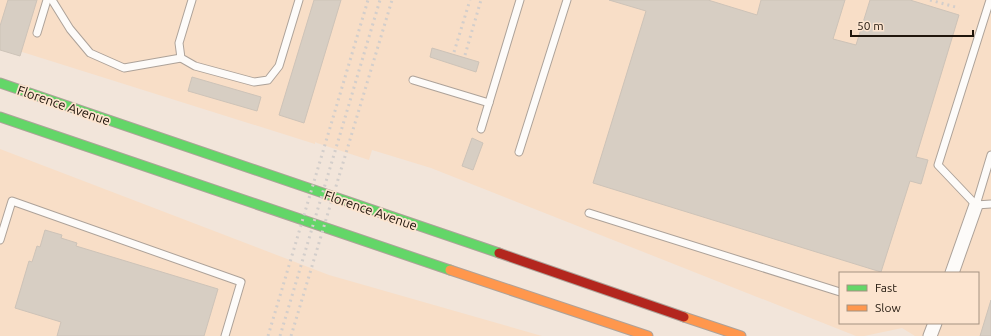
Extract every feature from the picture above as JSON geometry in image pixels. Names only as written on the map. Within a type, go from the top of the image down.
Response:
[{"type":"main road","name":"Florence Avenue","points":[[0,83],[742,336]]},
{"type":"main road","points":[[0,117],[343,235],[648,336]]},
{"type":"street","points":[[952,272],[976,206]]},
{"type":"street","points":[[930,336],[935,324]]},
{"type":"lane","points":[[37,33],[47,0]]},
{"type":"lane","points":[[52,0],[70,29],[90,53],[124,68],[181,58],[194,66],[254,82],[268,80],[279,66],[299,0]]},
{"type":"lane","points":[[181,58],[179,43],[192,0]]},
{"type":"lane","points":[[481,129],[520,0]]},
{"type":"lane","points":[[519,152],[568,0]]},
{"type":"lane","points":[[976,206],[938,165],[990,0]]},
{"type":"lane","points":[[413,80],[489,104]]},
{"type":"lane","points":[[976,206],[991,155]]},
{"type":"lane","points":[[0,240],[12,201],[241,282],[225,336]]},
{"type":"lane","points":[[976,206],[991,204]]},
{"type":"lane","points":[[589,212],[839,292]]},
{"type":"shaded area","points":[[0,0],[991,0],[991,336],[915,336],[902,328],[864,336],[856,336],[431,168],[372,150],[369,160],[315,142],[315,144],[0,45]]},
{"type":"shaded area","points":[[0,149],[329,275],[542,336],[0,336]]},
{"type":"building","points":[[8,0],[37,0],[20,56],[0,50],[0,26]]},
{"type":"building","points":[[314,0],[341,0],[304,123],[279,115]]},
{"type":"building","points":[[609,0],[708,0],[757,15],[761,0],[845,0],[833,39],[856,45],[870,0],[910,0],[959,15],[916,157],[928,160],[921,184],[910,181],[881,272],[593,183],[646,11]]},
{"type":"building","points":[[432,48],[479,62],[476,72],[430,57]]},
{"type":"building","points":[[192,77],[261,97],[257,111],[188,91]]},
{"type":"building","points":[[472,138],[483,143],[473,170],[462,166]]},
{"type":"building","points":[[45,230],[62,235],[61,238],[77,243],[76,246],[218,289],[204,336],[57,336],[61,322],[15,308],[29,261],[32,262],[37,246],[40,247]]},
{"type":"building","points":[[991,300],[991,336],[980,336]]},
{"type":"railway","points":[[268,336],[368,0]]},
{"type":"railway","points":[[280,336],[380,0]]},
{"type":"railway","points":[[291,336],[392,0]]},
{"type":"railway","points":[[454,52],[470,0]]},
{"type":"railway","points":[[465,55],[481,0]]},
{"type":"railway","points":[[930,0],[959,8]]},
{"type":"traffic: fast","points":[[0,83],[499,253]]},
{"type":"traffic: fast","points":[[0,117],[450,270]]},
{"type":"traffic: slow","points":[[450,270],[648,336]]},
{"type":"traffic: slow","points":[[684,317],[741,336]]},
{"type":"traffic: jam","points":[[499,253],[684,317]]}]
